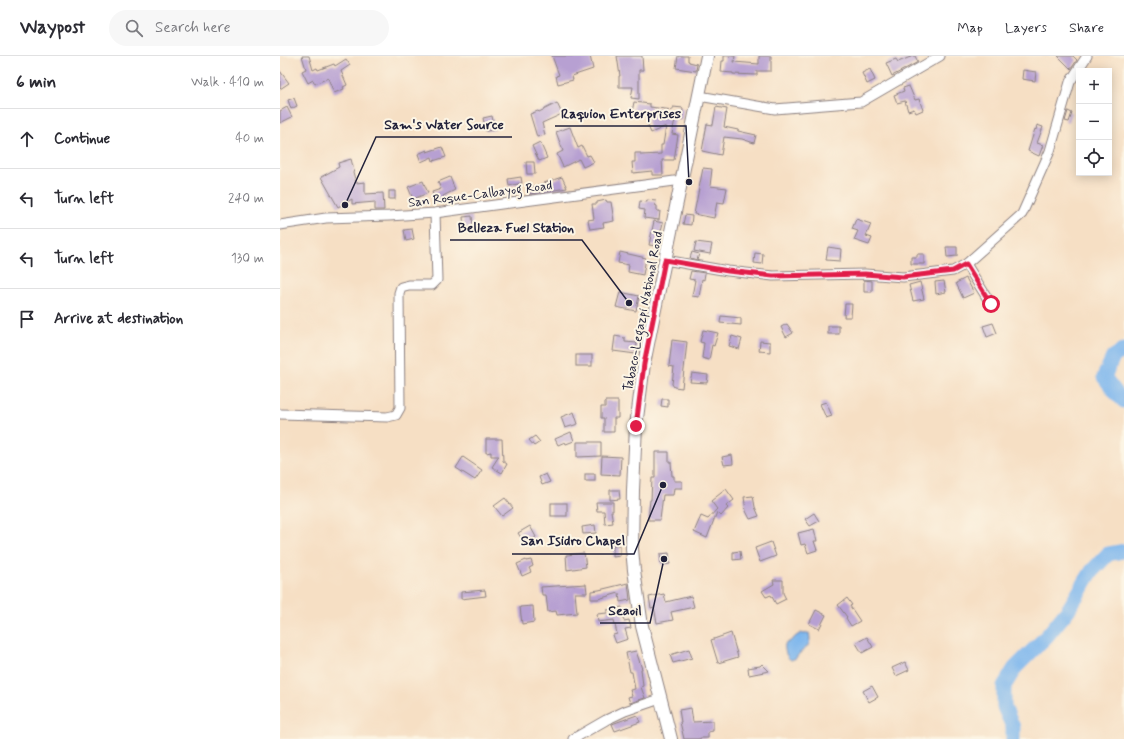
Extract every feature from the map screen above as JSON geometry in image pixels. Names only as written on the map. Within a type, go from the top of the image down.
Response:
[{"type":"main road","name":"Tabaco-Legazpi National Road","points":[[671,739],[642,626],[634,570],[632,527],[635,448],[638,413],[646,357],[707,56]]},
{"type":"street","points":[[699,96],[775,109],[861,102],[940,56]]},
{"type":"street","points":[[665,260],[728,271],[773,276],[865,274],[903,277],[953,271],[966,264],[1022,214],[1050,151],[1070,82],[1087,56]]},
{"type":"street","name":"San Roque-Calbayog Road","points":[[280,225],[326,218],[435,213],[682,180]]},
{"type":"street","points":[[280,414],[387,417],[396,415],[400,408],[399,293],[401,287],[409,285],[432,285],[437,280],[435,213]]},
{"type":"street","points":[[966,264],[991,304]]},
{"type":"street","points":[[574,739],[612,717],[660,699]]},
{"type":"water","points":[[801,633],[809,633],[810,642],[796,658],[791,660],[786,653],[785,644]]},
{"type":"building","points":[[302,56],[309,56],[313,70],[317,68],[318,70],[334,64],[335,66],[346,59],[350,65],[341,71],[347,85],[343,87],[344,89],[334,93],[328,78],[315,84],[313,80],[308,83],[302,71],[306,69]]},
{"type":"building","points":[[552,56],[590,56],[593,69],[572,76],[573,80],[558,84],[556,76],[559,75]]},
{"type":"building","points":[[617,56],[642,56],[643,70],[639,70],[639,99],[631,98],[633,87],[619,87],[620,76]]},
{"type":"building","points":[[678,56],[688,56],[689,62],[697,64],[696,71],[676,68]]},
{"type":"building","points":[[724,56],[735,56],[734,62],[759,64],[759,56],[771,56],[771,71],[757,71],[757,75],[721,72]]},
{"type":"building","points":[[915,56],[918,62],[892,76],[886,63],[896,59],[898,62]]},
{"type":"building","points":[[1058,56],[1073,56],[1077,60],[1071,69]]},
{"type":"building","points":[[870,69],[875,80],[867,84],[862,73]]},
{"type":"building","points":[[1023,70],[1036,72],[1035,81],[1022,79]]},
{"type":"building","points":[[280,71],[289,83],[280,89]]},
{"type":"building","points":[[909,86],[915,100],[919,99],[923,110],[916,113],[914,109],[908,111],[905,101],[897,103],[894,95],[904,91],[903,88]]},
{"type":"building","points":[[294,98],[297,106],[291,109],[288,100]]},
{"type":"building","points":[[634,102],[650,104],[650,107],[673,110],[673,107],[683,108],[682,120],[675,119],[672,134],[678,135],[674,160],[662,160],[663,175],[652,175],[652,171],[633,173],[632,162],[635,162],[635,153],[641,153],[641,155],[661,154],[661,145],[663,145],[666,126],[651,133],[648,126],[649,114],[632,112]]},
{"type":"building","points":[[557,103],[562,114],[542,123],[545,135],[537,137],[530,114],[539,112]]},
{"type":"building","points":[[287,107],[292,117],[280,123],[280,111]]},
{"type":"building","points":[[716,107],[727,109],[724,127],[756,135],[754,143],[742,139],[724,137],[721,155],[702,151],[707,124],[713,125]]},
{"type":"building","points":[[1068,111],[1072,113],[1069,122],[1065,121]]},
{"type":"building","points":[[492,116],[495,130],[486,131],[483,118]]},
{"type":"building","points":[[1037,125],[1043,127],[1037,143],[1043,145],[1039,156],[1028,151]]},
{"type":"building","points":[[570,127],[578,148],[582,146],[587,156],[590,155],[594,162],[583,167],[579,159],[563,167],[557,154],[563,151],[556,132]]},
{"type":"building","points":[[540,142],[547,158],[539,161],[532,146]]},
{"type":"building","points":[[442,147],[446,157],[433,161],[432,157],[421,162],[418,154],[427,150],[427,152]]},
{"type":"building","points":[[351,159],[356,183],[365,182],[365,194],[383,193],[384,210],[375,210],[375,202],[352,204],[352,199],[338,207],[321,177],[339,167],[338,163]]},
{"type":"building","points":[[526,162],[534,162],[535,174],[527,174]]},
{"type":"building","points":[[703,168],[712,169],[710,186],[727,188],[724,203],[717,202],[714,218],[694,214]]},
{"type":"building","points":[[450,177],[455,190],[443,196],[445,199],[437,203],[432,192],[441,189],[438,182]]},
{"type":"building","points":[[521,177],[522,183],[509,186],[508,179]]},
{"type":"building","points":[[562,177],[567,188],[529,194],[532,187]]},
{"type":"building","points":[[423,181],[428,193],[413,199],[408,187]]},
{"type":"building","points":[[389,191],[395,191],[395,199],[389,199]]},
{"type":"building","points":[[606,200],[607,202],[611,202],[614,221],[603,223],[604,227],[590,229],[588,220],[594,219],[592,204],[597,204],[597,202]]},
{"type":"building","points":[[647,200],[656,201],[655,205],[657,206],[657,211],[660,211],[659,220],[644,218],[645,210],[639,209],[640,201],[647,202]]},
{"type":"building","points":[[685,215],[692,216],[691,225],[683,224]]},
{"type":"building","points":[[472,216],[473,227],[464,228],[463,217]]},
{"type":"building","points":[[856,219],[871,224],[866,236],[872,238],[869,245],[854,240],[858,231],[852,229]]},
{"type":"building","points":[[654,221],[663,223],[657,246],[649,245]]},
{"type":"building","points":[[412,229],[414,239],[406,241],[404,230]]},
{"type":"building","points":[[696,242],[712,244],[710,254],[694,251]]},
{"type":"building","points":[[828,247],[841,249],[840,261],[826,260]]},
{"type":"building","points":[[946,247],[957,247],[957,256],[947,257]]},
{"type":"building","points":[[620,252],[646,258],[643,275],[628,272],[629,265],[618,263]]},
{"type":"building","points":[[692,252],[699,254],[697,260],[690,258]]},
{"type":"building","points":[[755,253],[763,254],[762,264],[754,263]]},
{"type":"building","points":[[917,254],[924,254],[924,264],[911,264],[911,257],[917,257]]},
{"type":"building","points":[[691,271],[705,273],[704,280],[702,279],[699,297],[692,296],[695,280],[689,279]]},
{"type":"building","points":[[966,278],[974,293],[963,298],[956,283]]},
{"type":"building","points":[[864,280],[872,281],[872,292],[864,292]]},
{"type":"building","points":[[944,281],[946,292],[936,294],[935,282]]},
{"type":"building","points":[[920,282],[924,299],[913,301],[909,285]]},
{"type":"building","points":[[620,292],[639,296],[636,311],[616,307]]},
{"type":"building","points":[[845,304],[852,304],[851,317],[844,317]]},
{"type":"building","points":[[721,316],[741,318],[741,325],[720,323]]},
{"type":"building","points":[[993,323],[997,333],[987,337],[983,326]]},
{"type":"building","points":[[787,324],[793,333],[786,337],[781,327]]},
{"type":"building","points":[[828,326],[839,326],[839,334],[828,334]]},
{"type":"building","points":[[703,330],[718,333],[714,346],[712,345],[709,360],[702,358],[704,343],[700,342]]},
{"type":"building","points":[[615,336],[625,338],[625,342],[637,343],[636,354],[613,351]]},
{"type":"building","points":[[732,336],[742,339],[739,349],[729,346]]},
{"type":"building","points":[[672,340],[687,342],[682,388],[674,387],[672,384],[674,367],[669,366]]},
{"type":"building","points":[[760,341],[770,342],[770,352],[759,351]]},
{"type":"building","points":[[576,355],[592,355],[592,366],[576,366]]},
{"type":"building","points":[[692,373],[708,375],[707,383],[690,382]]},
{"type":"building","points":[[662,399],[668,399],[668,407],[661,406]]},
{"type":"building","points":[[605,401],[618,401],[618,418],[614,418],[614,432],[604,432],[604,418],[601,418],[601,407],[605,407]]},
{"type":"building","points":[[826,402],[832,416],[826,418],[820,404]]},
{"type":"building","points":[[574,412],[578,424],[565,428],[561,417]]},
{"type":"building","points":[[571,432],[574,441],[566,444],[565,442],[558,445],[555,439]]},
{"type":"building","points":[[535,436],[540,442],[534,446],[529,440]]},
{"type":"building","points":[[486,439],[502,439],[503,461],[507,464],[502,473],[492,467],[499,456],[491,456],[491,452],[486,453]]},
{"type":"building","points":[[577,442],[601,442],[601,456],[577,457]]},
{"type":"building","points":[[655,452],[669,452],[669,462],[671,462],[672,476],[674,476],[674,481],[682,481],[682,488],[674,488],[673,495],[663,495],[660,520],[648,520],[652,478],[655,478]]},
{"type":"building","points":[[732,455],[733,464],[724,465],[722,457]]},
{"type":"building","points":[[602,456],[621,457],[620,475],[601,474]]},
{"type":"building","points":[[463,457],[482,470],[475,480],[456,468]]},
{"type":"building","points":[[546,474],[550,482],[542,485],[539,477]]},
{"type":"building","points":[[585,474],[595,474],[595,481],[585,481]]},
{"type":"building","points":[[726,489],[734,500],[726,506],[728,508],[721,516],[717,512],[707,538],[694,532],[701,516],[708,519],[717,509],[711,501]]},
{"type":"building","points":[[610,490],[619,490],[620,499],[610,500]]},
{"type":"building","points":[[753,496],[755,507],[759,516],[750,519],[746,511],[744,497]]},
{"type":"building","points":[[505,498],[513,508],[502,516],[494,506]]},
{"type":"building","points":[[596,502],[613,502],[613,511],[611,511],[613,523],[605,524],[604,511],[597,511]]},
{"type":"building","points":[[551,503],[567,503],[567,516],[551,516]]},
{"type":"building","points":[[814,513],[819,521],[810,526],[805,519]]},
{"type":"building","points":[[595,525],[596,533],[583,534],[582,527]]},
{"type":"building","points":[[530,526],[536,537],[525,544],[518,533]]},
{"type":"building","points":[[814,529],[817,541],[814,541],[817,550],[808,553],[805,544],[801,545],[798,533]]},
{"type":"building","points":[[771,542],[776,556],[760,562],[755,548]]},
{"type":"building","points":[[613,545],[620,545],[620,556],[613,557]]},
{"type":"building","points":[[740,551],[741,559],[733,560],[733,552]]},
{"type":"building","points":[[584,553],[586,567],[567,570],[566,555]]},
{"type":"building","points":[[669,553],[670,564],[661,565],[660,554]]},
{"type":"building","points":[[526,560],[531,560],[533,566],[529,568],[531,572],[522,576],[517,564]]},
{"type":"building","points":[[773,580],[783,580],[783,593],[786,599],[776,604],[771,595],[766,597],[762,591],[774,584]]},
{"type":"building","points":[[628,583],[630,600],[620,602],[619,593],[598,599],[591,599],[591,591]]},
{"type":"building","points":[[586,584],[587,593],[575,593],[577,613],[557,615],[556,611],[548,612],[546,595],[542,595],[541,587]]},
{"type":"building","points":[[485,590],[486,596],[461,599],[461,592]]},
{"type":"building","points":[[664,594],[666,602],[691,596],[694,607],[671,612],[673,620],[657,623],[654,607],[651,608],[649,597]]},
{"type":"building","points":[[847,598],[852,605],[850,606],[860,621],[851,626],[846,618],[847,617],[838,605]]},
{"type":"building","points":[[533,606],[534,622],[522,624],[520,607]]},
{"type":"building","points":[[622,607],[624,621],[629,620],[631,628],[625,629],[628,639],[616,643],[613,635],[617,634],[614,620],[598,622],[597,614],[607,613],[607,610]]},
{"type":"building","points":[[816,610],[826,615],[819,629],[809,624]]},
{"type":"building","points":[[731,633],[738,657],[718,663],[711,640]]},
{"type":"building","points":[[867,637],[873,647],[862,653],[856,643]]},
{"type":"building","points":[[689,649],[692,658],[673,663],[670,655]]},
{"type":"building","points":[[636,651],[642,669],[643,686],[641,687],[645,698],[630,703],[628,697],[632,696],[630,690],[635,689],[632,672],[630,672],[626,653]]},
{"type":"building","points":[[905,662],[909,670],[896,676],[892,668]]},
{"type":"building","points":[[762,664],[769,671],[749,675],[748,668],[760,666]]},
{"type":"building","points":[[872,686],[878,697],[869,702],[863,691]]},
{"type":"building","points":[[691,708],[693,722],[713,721],[713,731],[708,732],[708,738],[684,739],[679,710]]},
{"type":"building","points":[[637,715],[640,722],[615,731],[612,724]]},
{"type":"waterway","points":[[1124,350],[1113,357],[1104,377],[1124,401]]},
{"type":"waterway","points":[[1013,739],[1013,727],[1004,707],[1004,686],[1015,668],[1047,636],[1068,610],[1092,571],[1108,554],[1124,551]]},
{"type":"place","name":"Raquion Enterprises","points":[[689,182]]},
{"type":"place","name":"Sam's Water Source","points":[[345,205]]},
{"type":"place","name":"Belleza Fuel Station","points":[[629,303]]},
{"type":"place","name":"San Isidro Chapel","points":[[663,485]]},
{"type":"place","name":"Seaoil","points":[[664,559]]},
{"type":"route","points":[[636,426],[644,364],[665,260],[728,271],[773,276],[865,274],[903,277],[953,271],[966,264],[991,304]]}]
